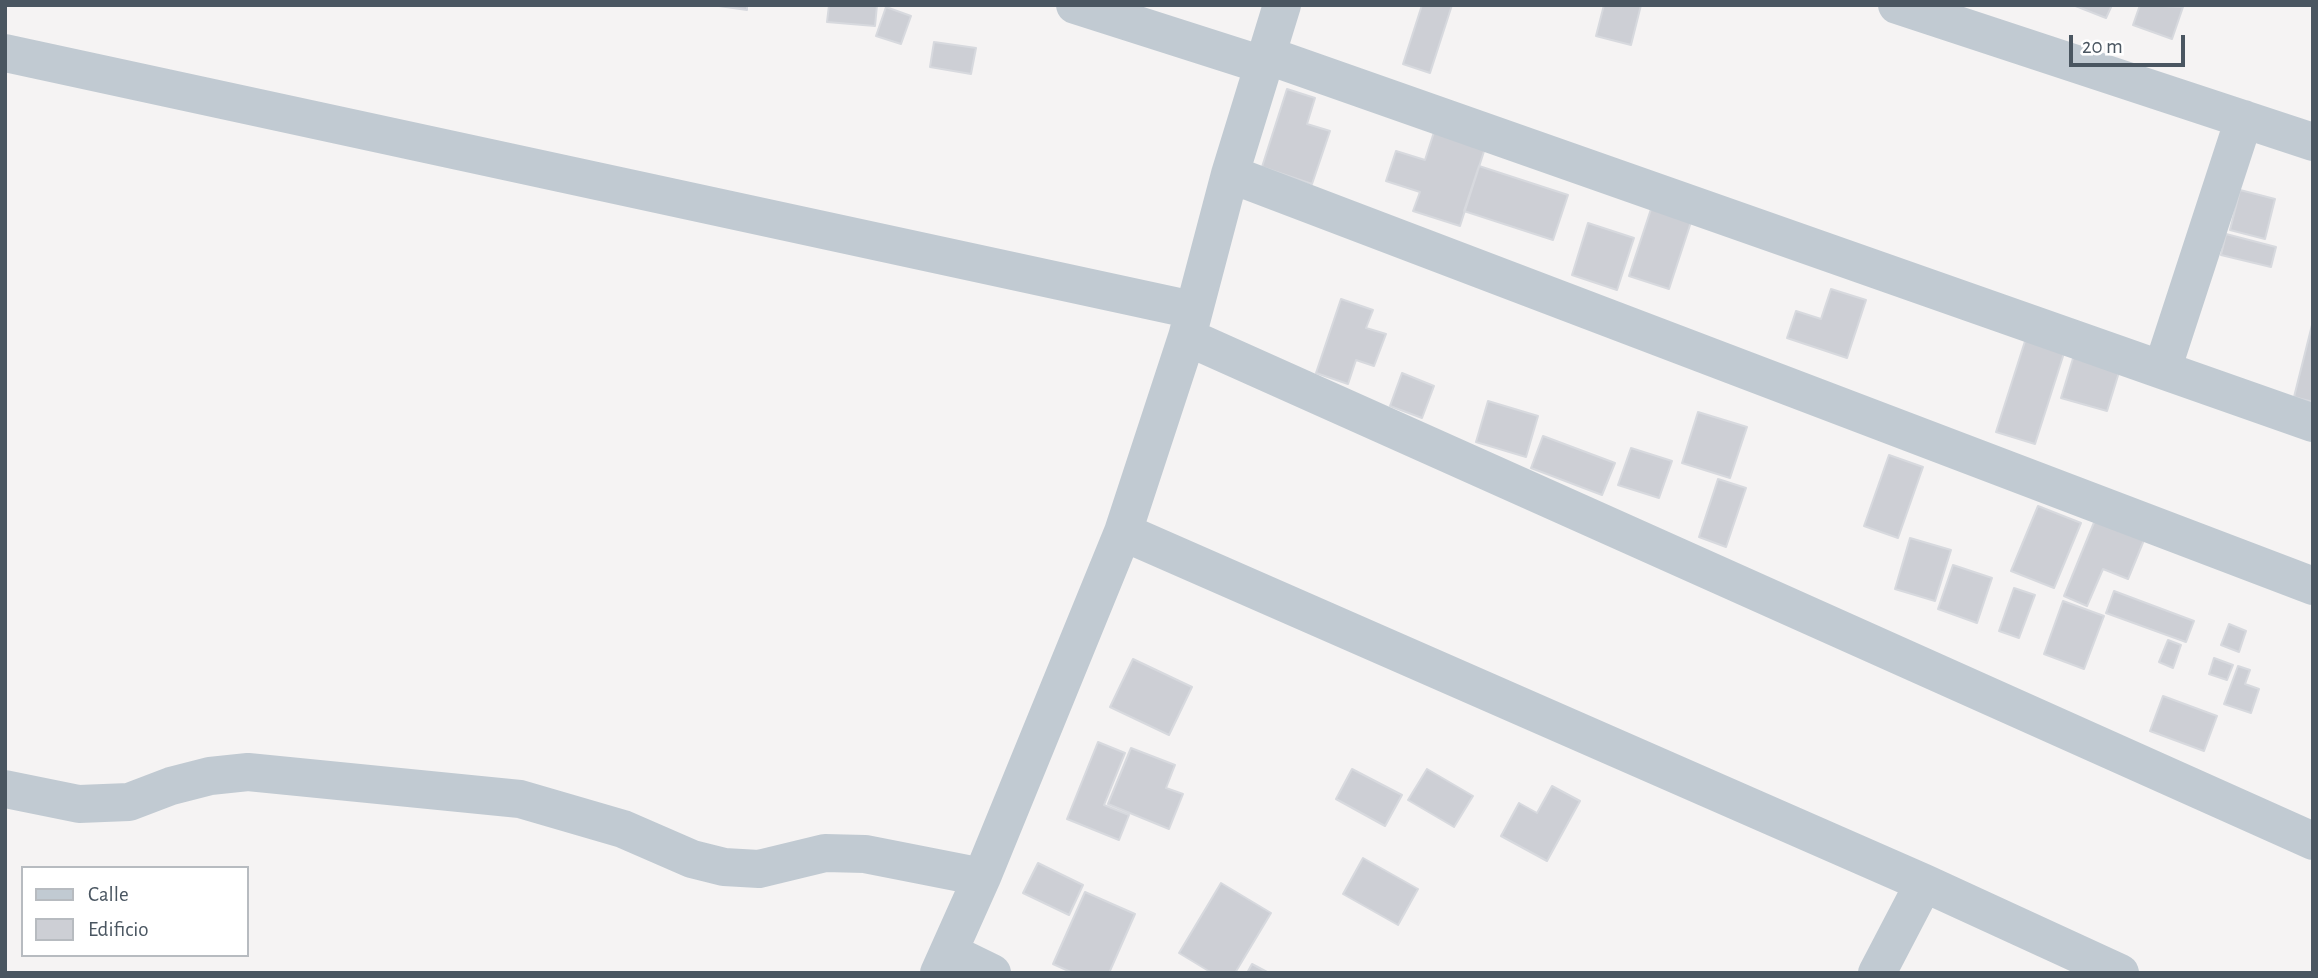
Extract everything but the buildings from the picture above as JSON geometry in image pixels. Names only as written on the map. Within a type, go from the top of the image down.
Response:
[{"type":"street","points":[[1075,5],[1264,60],[2313,423]]},
{"type":"street","points":[[992,973],[945,963],[1123,532],[1190,324],[1230,174],[1282,5]]},
{"type":"street","points":[[1897,5],[2313,142]]},
{"type":"street","points":[[5,53],[1190,324],[2313,841]]},
{"type":"street","points":[[2162,370],[2244,119]]},
{"type":"street","points":[[1230,174],[2313,586]]},
{"type":"street","points":[[1123,532],[1924,883],[2120,973]]},
{"type":"street","points":[[5,789],[79,804],[129,802],[209,776],[248,772],[520,799],[624,829],[692,859],[724,867],[759,869],[825,853],[865,854],[982,877]]},
{"type":"street","points":[[1877,973],[1924,883]]}]
